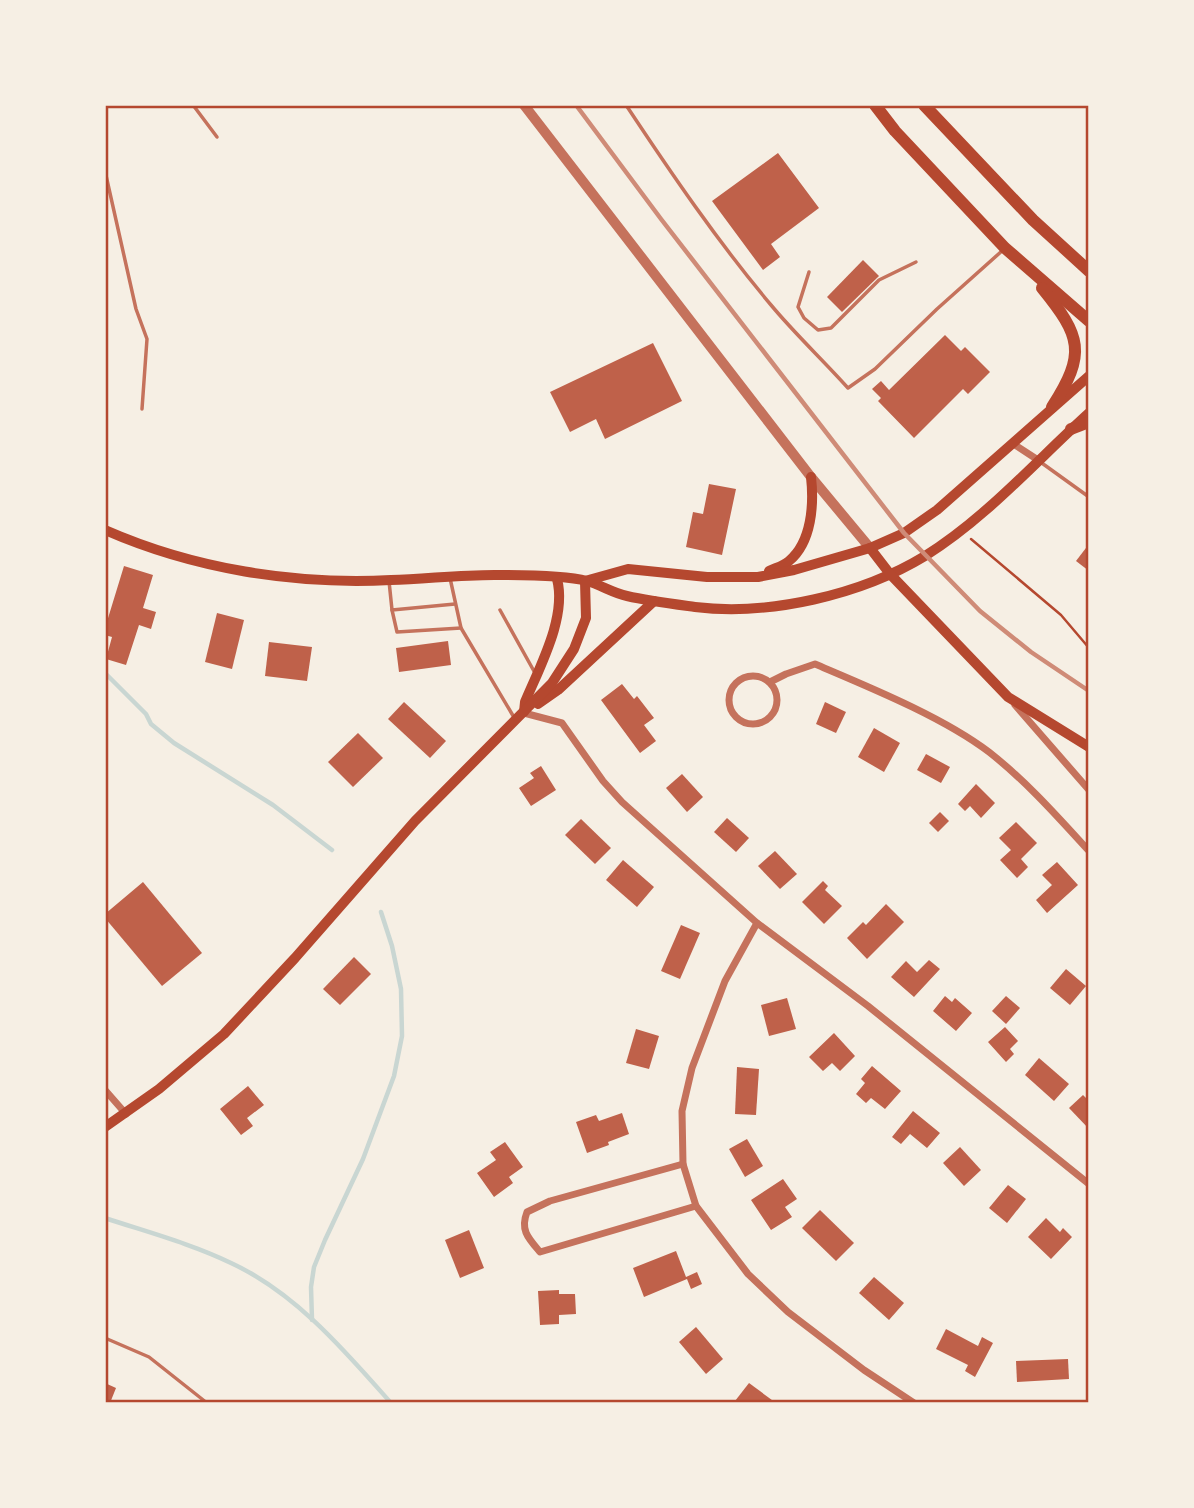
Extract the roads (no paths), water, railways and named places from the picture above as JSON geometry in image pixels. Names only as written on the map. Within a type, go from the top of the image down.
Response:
[{"type":"highway","points":[[874,105],[1005,248],[1089,320]]},
{"type":"highway","points":[[924,105],[1033,220],[1089,271]]},
{"type":"highway","points":[[1022,263],[1063,314],[1074,337],[1076,360],[1069,382],[1052,407]]},
{"type":"highway","points":[[1071,429],[1089,422]]},
{"type":"main road","points":[[585,581],[628,569],[708,577],[758,577],[794,570],[870,548],[904,533],[937,510],[1089,376]]},
{"type":"main road","points":[[105,530],[167,553],[245,572],[286,578],[389,580],[502,575],[585,581],[625,596],[698,607],[772,608],[812,601],[890,574],[925,555],[973,520],[1089,412]]},
{"type":"main road","points":[[758,577],[789,561],[801,546],[811,515],[811,477]]},
{"type":"main road","points":[[870,548],[890,574],[1008,697],[1089,747]]},
{"type":"main road","points":[[520,717],[560,611],[557,579]]},
{"type":"main road","points":[[105,1128],[185,1068],[224,1034],[295,958],[415,821],[552,683],[574,649],[586,618],[585,581]]},
{"type":"main road","points":[[520,717],[558,690],[654,601]]},
{"type":"street","points":[[524,105],[811,477],[870,548]]},
{"type":"street","points":[[1012,443],[1038,460]]},
{"type":"street","points":[[770,682],[816,664],[932,719],[988,751],[1022,781],[1089,850]]},
{"type":"street","points":[[748,676],[770,682],[777,696],[774,712],[761,722],[746,723],[739,719],[729,707],[728,699],[734,684],[748,676]]},
{"type":"street","points":[[1008,697],[1089,790]]},
{"type":"street","points":[[520,717],[562,723],[603,781],[622,802],[757,923],[868,1006],[1089,1184]]},
{"type":"street","points":[[757,923],[725,981],[692,1068],[682,1111],[683,1164],[696,1206],[748,1274],[788,1312],[864,1370],[914,1403]]},
{"type":"street","points":[[105,1090],[126,1114]]},
{"type":"street","points":[[683,1164],[550,1201],[527,1213],[523,1223],[524,1234],[540,1252],[696,1206]]},
{"type":"lane","points":[[193,105],[217,137]]},
{"type":"lane","points":[[626,105],[670,171],[751,279],[773,307],[848,388],[875,369],[1005,248]]},
{"type":"lane","points":[[105,171],[136,309],[146,339],[142,409]]},
{"type":"lane","points":[[809,272],[798,307],[804,318],[818,330],[831,328],[879,280],[916,262]]},
{"type":"lane","points":[[1038,460],[1089,497]]},
{"type":"lane","points":[[450,576],[461,628],[520,717]]},
{"type":"lane","points":[[389,580],[397,632],[461,628]]},
{"type":"lane","points":[[393,610],[455,604]]},
{"type":"lane","points":[[500,610],[536,675]]},
{"type":"lane","points":[[105,1338],[149,1357],[207,1403]]},
{"type":"waterway","points":[[105,673],[146,714],[151,724],[174,743],[273,805],[332,850]]},
{"type":"waterway","points":[[312,1320],[311,1287],[314,1267],[363,1159],[394,1076],[402,1036],[401,989],[381,912]]},
{"type":"waterway","points":[[105,1218],[201,1250],[255,1275],[318,1325],[391,1403]]},
{"type":"railway","points":[[576,105],[904,533],[980,611],[1031,652],[1089,691]]}]
